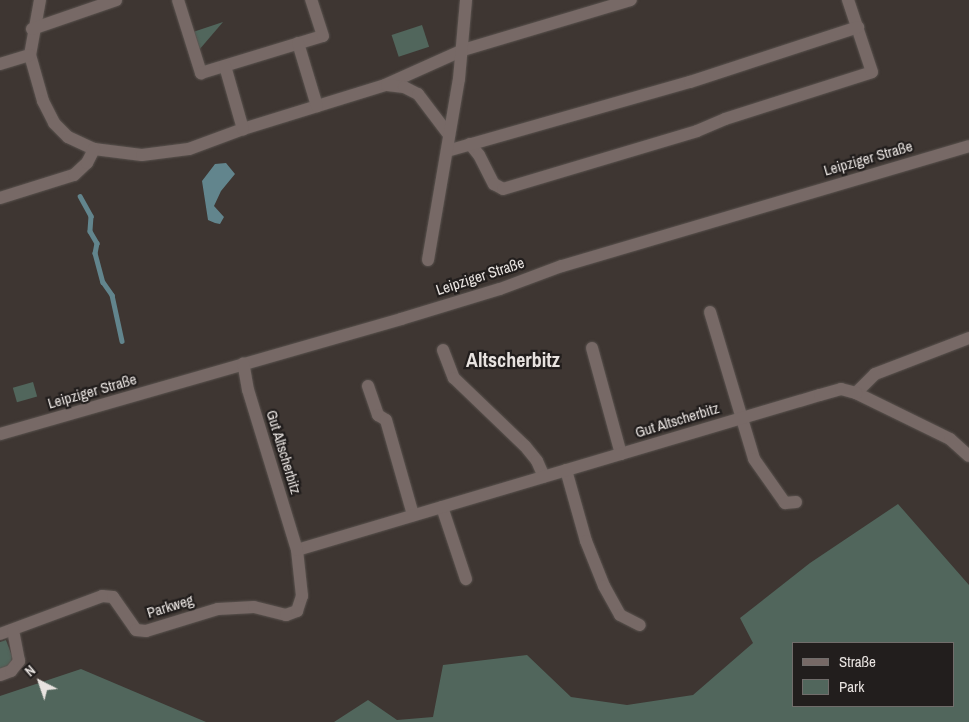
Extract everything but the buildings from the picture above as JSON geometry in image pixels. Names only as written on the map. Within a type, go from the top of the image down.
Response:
[{"type":"street","points":[[40,0],[32,29],[30,54],[43,101],[54,123],[68,136],[94,150],[142,155],[188,150],[243,129],[385,85],[463,50],[605,4],[631,0]]},
{"type":"street","points":[[32,29],[116,0]]},
{"type":"street","points":[[178,0],[201,73],[323,36],[311,0]]},
{"type":"street","points":[[428,260],[463,50],[466,0]]},
{"type":"street","points":[[470,144],[480,155],[494,184],[503,188],[697,131],[725,119],[872,72],[848,0]]},
{"type":"street","points":[[447,151],[690,82],[858,27]]},
{"type":"street","points":[[298,43],[317,106]]},
{"type":"street","points":[[0,64],[30,54]]},
{"type":"street","points":[[225,66],[243,129]]},
{"type":"street","points":[[385,85],[404,87],[418,94],[449,135]]},
{"type":"street","name":"Leipziger Straße","points":[[0,434],[401,319],[500,289],[571,263],[969,146]]},
{"type":"street","points":[[0,198],[74,175],[87,163],[94,150]]},
{"type":"street","name":"Gut Altscherbitz","points":[[710,312],[754,459],[785,504],[796,502]]},
{"type":"street","points":[[969,338],[875,374],[856,393],[950,439],[969,456]]},
{"type":"street","name":"Gut Altscherbitz","points":[[592,348],[621,454]]},
{"type":"street","points":[[442,350],[454,378],[525,446],[537,461],[544,477]]},
{"type":"street","name":"Gut Altscherbitz","points":[[243,363],[248,390],[297,550],[302,596],[297,611]]},
{"type":"street","points":[[368,386],[378,415],[386,420],[413,515]]},
{"type":"street","name":"Gut Altscherbitz","points":[[297,550],[841,389],[856,393]]},
{"type":"street","points":[[566,470],[586,541],[604,586],[620,615],[640,625]]},
{"type":"street","points":[[442,507],[466,579]]},
{"type":"street","name":"Parkweg","points":[[0,634],[13,631],[102,596],[112,597],[136,630],[146,631],[218,609],[254,607],[286,615],[297,611]]},
{"type":"street","points":[[0,675],[11,671],[19,661],[13,631]]},
{"type":"green space","points":[[223,22],[199,50],[193,32]]},
{"type":"green space","points":[[422,25],[429,47],[399,57],[392,35]]},
{"type":"green space","points":[[33,382],[37,396],[17,402],[13,388]]},
{"type":"green space","points":[[898,504],[969,585],[969,722],[334,722],[368,700],[397,720],[433,717],[443,665],[527,655],[571,697],[627,705],[693,695],[753,643],[740,618],[810,563]]},
{"type":"green space","points":[[6,640],[12,656],[11,665],[0,670],[0,642]]},
{"type":"green space","points":[[81,669],[206,722],[0,722],[0,696]]},
{"type":"water","points":[[226,163],[235,174],[221,191],[214,206],[224,217],[220,224],[208,220],[202,181],[215,164]]},
{"type":"waterway","points":[[80,196],[91,216],[90,231],[97,243],[95,253],[103,282],[112,295],[122,341]]},
{"type":"district","name":"Altscherbitz","points":[[513,359]]}]
